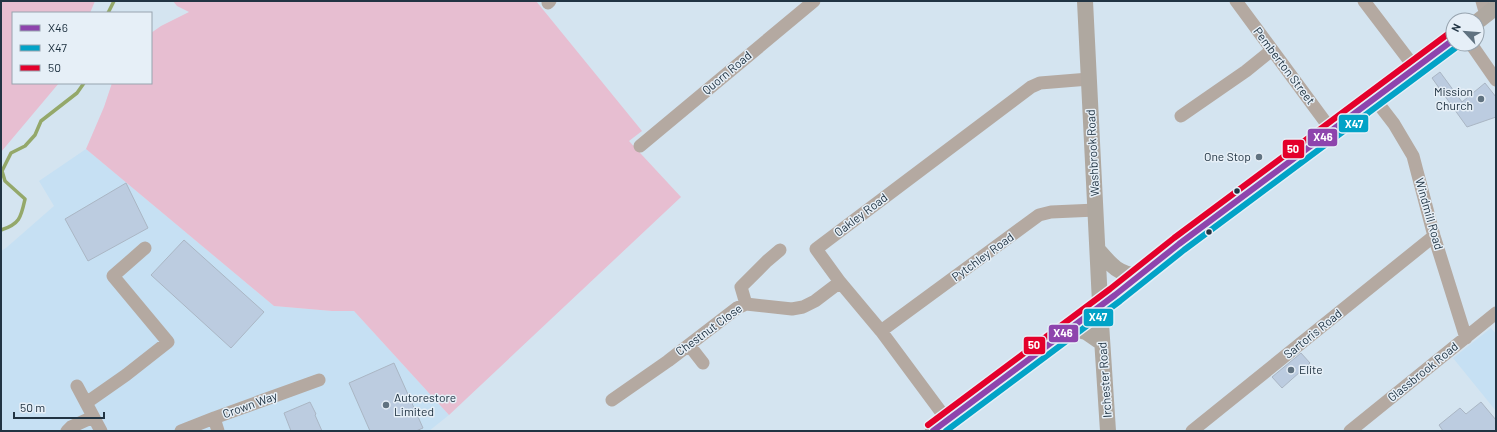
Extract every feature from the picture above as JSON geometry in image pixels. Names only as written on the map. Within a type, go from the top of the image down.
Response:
[{"type":"main road","name":"Washbrook Road","points":[[1085,1],[1100,305]]},
{"type":"main road","points":[[934,431],[1179,244],[1445,46]]},
{"type":"main road","points":[[1098,250],[1117,271],[1127,275],[1138,276]]},
{"type":"main road","name":"Irchester Road","points":[[1100,305],[1108,431]]},
{"type":"main road","points":[[1070,328],[1086,332],[1102,343]]},
{"type":"street","name":"Quorn Road","points":[[640,146],[814,1]]},
{"type":"street","name":"Pemberton Street","points":[[1236,1],[1332,131]]},
{"type":"street","points":[[1364,1],[1415,68]]},
{"type":"street","points":[[1182,116],[1246,71],[1272,50]]},
{"type":"street","points":[[1477,52],[1496,80]]},
{"type":"street","name":"Oakley Road","points":[[947,420],[881,331],[840,282],[816,249],[1031,88],[1040,83],[1089,78]]},
{"type":"street","name":"Windmill Road","points":[[1374,98],[1394,124],[1412,156],[1434,236],[1466,338]]},
{"type":"street","name":"Pytchley Road","points":[[881,331],[1039,215],[1051,212],[1096,210]]},
{"type":"street","name":"Sartoris Road","points":[[1192,431],[1434,236]]},
{"type":"street","points":[[86,403],[126,375],[168,342],[113,276],[145,248]]},
{"type":"street","points":[[746,304],[741,287],[780,250]]},
{"type":"street","name":"Chestnut Close","points":[[612,400],[668,361],[737,308],[746,304],[792,309],[803,307],[815,301],[840,282]]},
{"type":"street","name":"Glassbrook Road","points":[[1350,431],[1496,313]]},
{"type":"street","points":[[689,345],[704,363]]},
{"type":"street","name":"Crown Way","points":[[181,431],[319,380]]},
{"type":"street","points":[[77,386],[101,431]]},
{"type":"street","points":[[67,431],[70,427],[93,417]]},
{"type":"street","points":[[214,418],[218,431]]},
{"type":"shaded area","points":[[1,1],[95,1],[90,12],[12,12],[12,84],[58,84],[1,152]]},
{"type":"shaded area","points":[[173,1],[536,1],[642,131],[629,141],[681,197],[449,415],[354,311],[332,311],[274,306],[86,149],[104,107],[112,84],[152,84],[152,32],[189,12],[177,6]]},
{"type":"shaded area","points":[[86,149],[274,306],[332,311],[354,311],[449,415],[429,431],[1,431],[1,251],[54,206],[39,181]]},
{"type":"shaded area","points":[[1491,328],[1496,334],[1496,411],[1453,358]]},
{"type":"building","name":"Mission Church","points":[[1440,72],[1462,102],[1485,83],[1496,97],[1496,117],[1467,127],[1432,78]]},
{"type":"building","points":[[126,183],[148,228],[88,261],[65,219]]},
{"type":"building","points":[[184,240],[264,312],[231,348],[151,275]]},
{"type":"building","name":"Elite","points":[[1301,353],[1310,363],[1282,388],[1272,377]]},
{"type":"building","name":"Autorestore Limited","points":[[394,363],[423,428],[416,431],[370,431],[349,383]]},
{"type":"building","points":[[310,402],[322,431],[291,431],[284,413]]},
{"type":"building","points":[[1481,402],[1496,420],[1496,431],[1443,431],[1439,425],[1460,408],[1466,414]]},
{"type":"waterway","points":[[108,12],[114,1]]},
{"type":"waterway","points":[[1,230],[12,225],[19,219],[25,199],[5,181],[2,171],[11,153],[25,146],[35,135],[41,121],[77,93],[83,84]]},
{"type":"transit line","name":"50","points":[[928,425],[1110,289],[1174,238],[1445,36]]},
{"type":"transit line","name":"X46","points":[[933,431],[1115,295],[1179,244],[1445,46]]},
{"type":"transit line","name":"X47","points":[[946,431],[1120,301],[1184,250],[1450,52]]},
{"type":"place","name":"Mission Church","points":[[1481,99]]},
{"type":"place","name":"One Stop","points":[[1259,157]]},
{"type":"place","name":"Elite","points":[[1291,370]]},
{"type":"place","name":"Autorestore Limited","points":[[386,405]]}]
